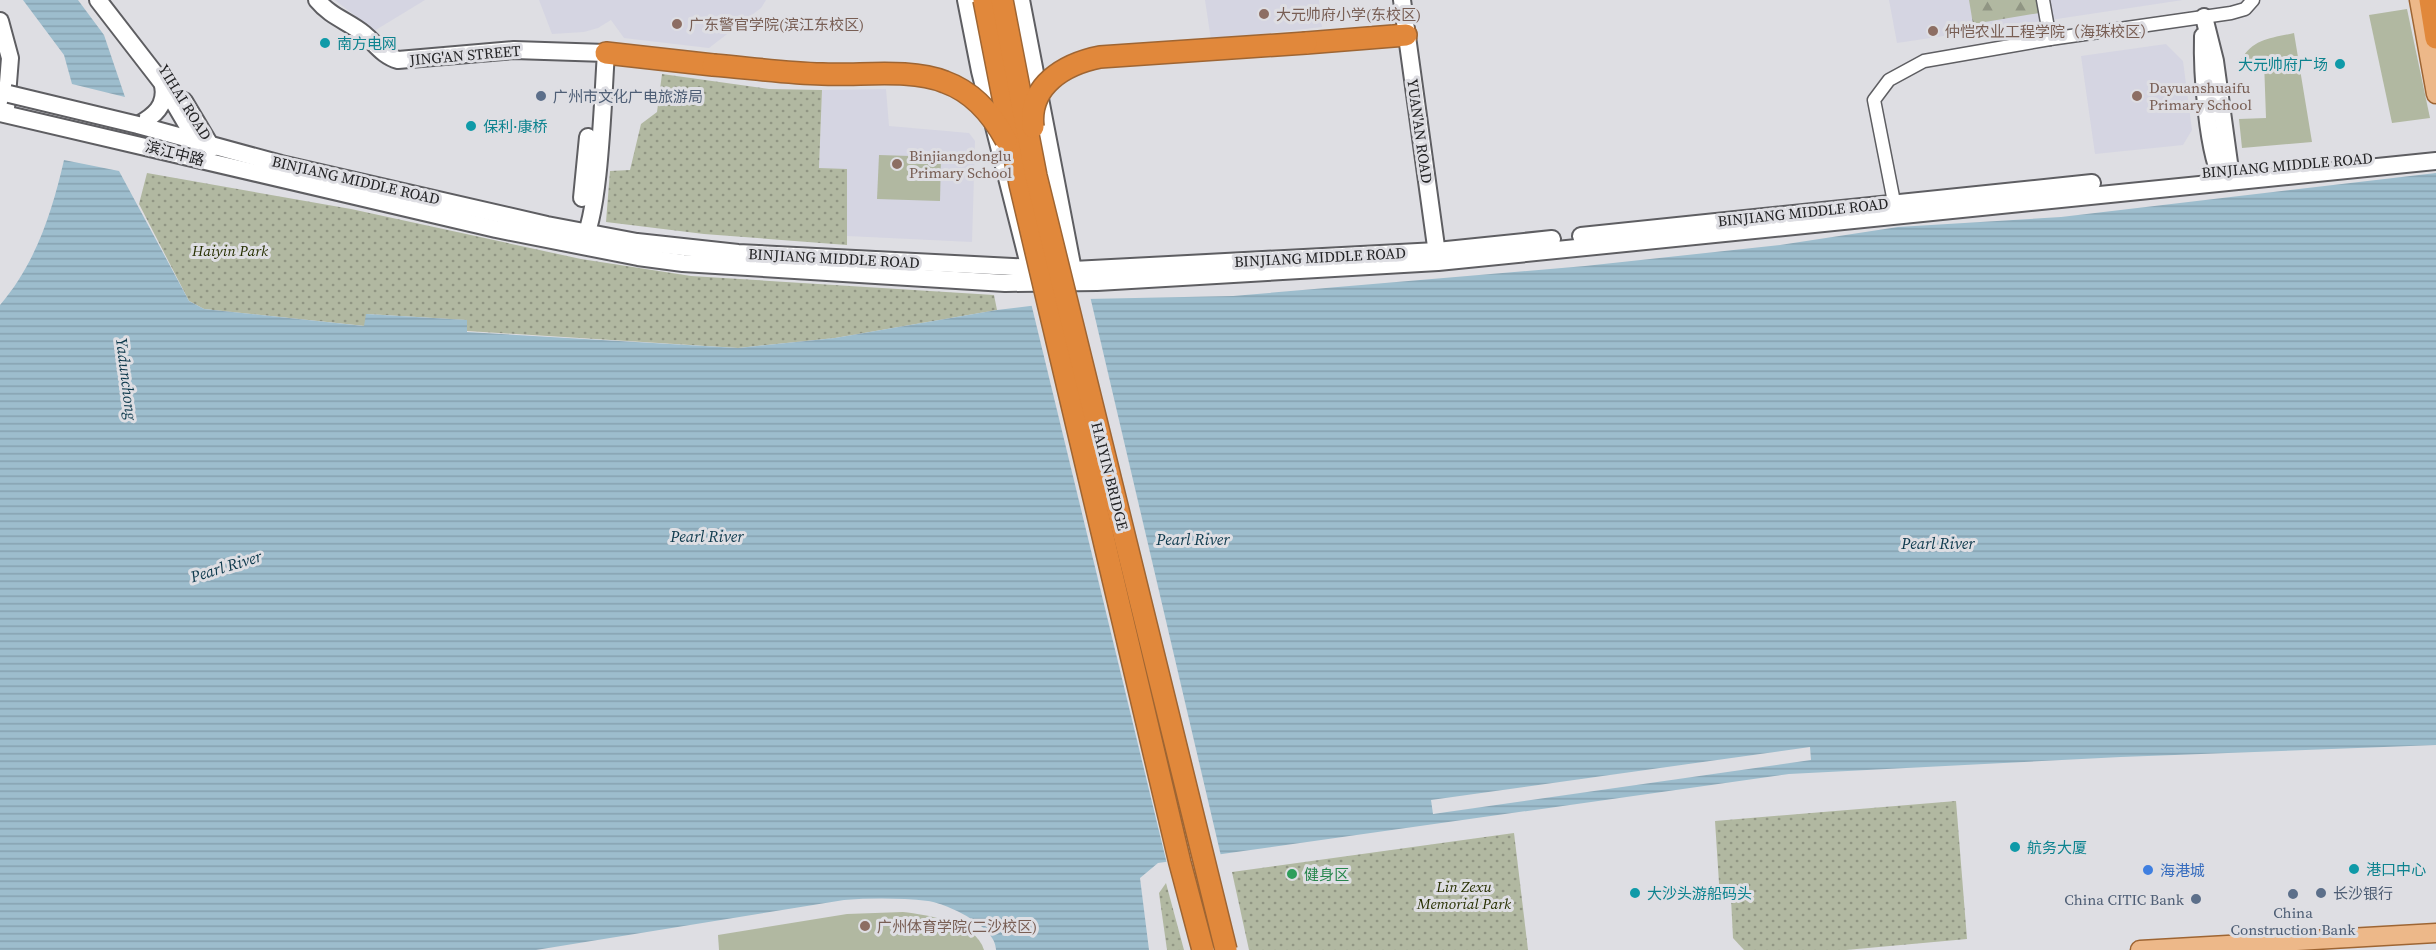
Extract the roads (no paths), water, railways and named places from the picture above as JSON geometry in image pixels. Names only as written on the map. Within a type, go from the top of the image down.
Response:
[{"type":"highway","name":"HAIYIN BRIDGE","points":[[984,0],[1226,950]]},
{"type":"highway","name":"HAIYIN BRIDGE","points":[[1002,0],[1028,180],[1180,863],[1203,950]]},
{"type":"highway","points":[[2430,0],[2436,38]]},
{"type":"highway","points":[[1028,180],[1035,103],[1046,83],[1070,64],[1100,57],[1406,35]]},
{"type":"highway","points":[[602,53],[822,74],[919,76],[945,82],[968,93],[992,117],[1028,180]]},
{"type":"main road","name":"YIHAI ROAD","points":[[98,0],[163,84],[194,138],[215,163]]},
{"type":"main road","name":"YIHAI ROAD","points":[[110,0],[155,55],[211,143],[215,163]]},
{"type":"main road","name":"JING'AN STREET","points":[[317,0],[336,19],[363,34],[389,58],[398,60],[514,50],[602,53]]},
{"type":"main road","points":[[966,0],[980,71],[1030,269],[1052,283],[1073,270],[1031,62],[1021,0]]},
{"type":"main road","name":"YUAN'AN ROAD","points":[[1402,0],[1438,256]]},
{"type":"main road","points":[[2419,0],[2436,94]]},
{"type":"main road","points":[[2204,17],[2202,63],[2224,174]]},
{"type":"main road","points":[[0,21],[10,58],[3,114]]},
{"type":"main road","points":[[582,237],[602,53]]},
{"type":"main road","points":[[980,71],[992,81],[1002,80],[1020,74],[1031,62]]},
{"type":"main road","points":[[138,125],[158,111],[163,101],[163,84]]},
{"type":"main road","name":"滨江中路","points":[[4,94],[211,143]]},
{"type":"main road","name":"滨江中路","points":[[3,114],[215,163]]},
{"type":"main road","name":"BINJIANG MIDDLE ROAD","points":[[211,143],[281,164],[683,263],[1005,283],[1052,283],[1438,256],[2436,152]]},
{"type":"main road","name":"BINJIANG MIDDLE ROAD","points":[[215,163],[582,237],[738,253],[1073,270],[1438,256],[1894,202],[2224,174],[2436,161]]},
{"type":"main road","points":[[2140,950],[2436,933]]},
{"type":"street","points":[[2043,0],[2050,39]]},
{"type":"street","points":[[1894,202],[1874,100],[1889,80],[1924,61],[2050,39],[2204,17],[2245,9],[2253,0]]},
{"type":"water","points":[[23,0],[78,0],[104,35],[125,97],[72,84],[64,55]]},
{"type":"water","points":[[64,160],[119,171],[189,301],[204,309],[364,326],[366,314],[467,320],[467,332],[738,348],[835,338],[997,310],[1086,299],[1233,296],[1585,266],[1780,245],[1898,227],[2061,217],[2436,173],[2436,745],[2121,757],[1789,774],[1158,863],[1140,878],[1149,950],[996,950],[989,933],[959,912],[928,901],[886,899],[844,900],[536,950],[0,950],[0,305],[24,272],[41,236]]},
{"type":"place","name":"大元帅府小学(东校区)","points":[[1264,14]]},
{"type":"place","name":"广东警官学院(滨江东校区)","points":[[677,24]]},
{"type":"place","name":"仲恺农业工程学院（海珠校区）","points":[[1933,31]]},
{"type":"place","name":"南方电网","points":[[325,43]]},
{"type":"place","name":"大元帅府广场","points":[[2340,64]]},
{"type":"place","name":"广州市文化广电旅游局","points":[[541,96]]},
{"type":"place","name":"Dayuanshuaifu Primary School","points":[[2137,96]]},
{"type":"place","name":"保利·康桥","points":[[471,126]]},
{"type":"place","name":"Binjiangdonglu Primary School","points":[[897,164]]},
{"type":"place","name":"航务大厦","points":[[2015,847]]},
{"type":"place","name":"港口中心","points":[[2354,869]]},
{"type":"place","name":"海港城","points":[[2148,870]]},
{"type":"place","name":"健身区","points":[[1292,874]]},
{"type":"place","name":"大沙头游船码头","points":[[1635,893]]},
{"type":"place","name":"长沙银行","points":[[2321,893]]},
{"type":"place","name":"China Construction Bank","points":[[2293,894]]},
{"type":"place","name":"China CITIC Bank","points":[[2196,899]]},
{"type":"place","name":"广州体育学院(二沙校区)","points":[[865,926]]},
{"type":"park label","name":"Haiyin Park","points":[[230,250]]},
{"type":"park label","name":"Lin Zexu Memorial Park","points":[[1464,894]]},
{"type":"water label","name":"Yadunchong","points":[[127,379]]},
{"type":"water label","name":"Pearl River","points":[[707,536]]},
{"type":"water label","name":"Pearl River","points":[[1193,539]]},
{"type":"water label","name":"Pearl River","points":[[1938,543]]},
{"type":"water label","name":"Pearl River","points":[[226,566]]}]
